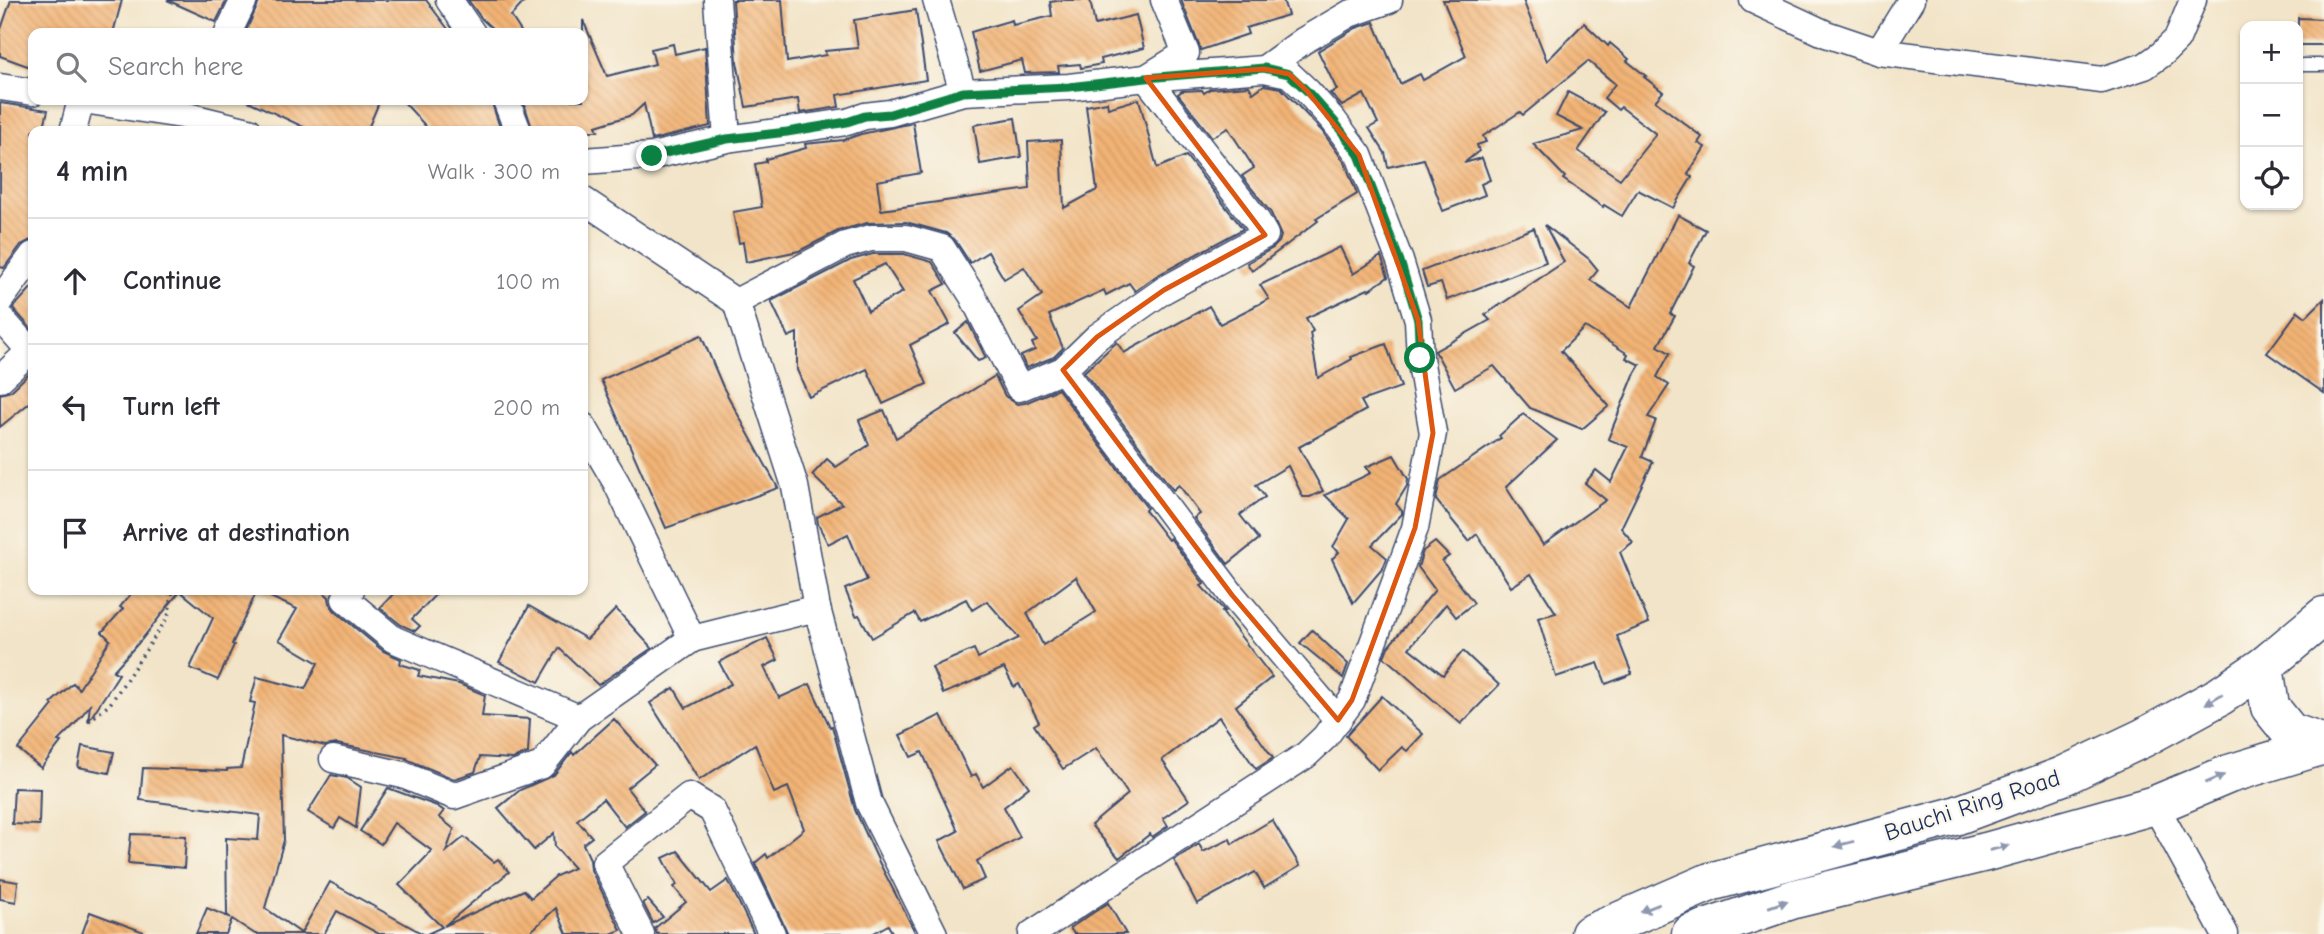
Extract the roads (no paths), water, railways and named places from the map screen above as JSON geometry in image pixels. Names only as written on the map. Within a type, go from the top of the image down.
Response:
[{"type":"main road","name":"Bauchi Ring Road","points":[[1590,934],[1710,882],[1955,816],[2063,776],[2220,696],[2264,666],[2324,616]]},
{"type":"main road","points":[[2264,666],[2270,707],[2290,732],[2320,750]]},
{"type":"main road","name":"Bauchi Ring Road","points":[[1691,934],[1794,899],[1986,852],[2155,804],[2229,774],[2320,750]]},
{"type":"street","points":[[230,28],[244,0]]},
{"type":"street","points":[[449,0],[469,28]]},
{"type":"street","points":[[717,0],[727,139]]},
{"type":"street","points":[[936,0],[963,92]]},
{"type":"street","points":[[1146,78],[1186,53],[1164,0]]},
{"type":"street","points":[[1264,68],[1349,14],[1389,0]]},
{"type":"street","points":[[1754,0],[1825,34],[1879,52],[2102,80],[2145,66],[2162,54],[2177,39],[2193,0]]},
{"type":"street","points":[[1879,52],[1911,0]]},
{"type":"street","points":[[588,161],[652,156],[727,139],[847,122],[865,116],[890,114],[963,92],[1069,87],[1264,68],[1289,74],[1334,121],[1359,155],[1400,261],[1418,320],[1420,358],[1433,433],[1415,528],[1352,700],[1325,737],[1306,755],[1032,934]]},
{"type":"street","points":[[736,302],[845,245],[871,238],[906,237],[942,248],[972,295],[1019,388],[1063,370],[1097,337],[1164,290],[1265,235],[1146,78]]},
{"type":"street","points":[[0,87],[28,91]]},
{"type":"street","points":[[74,126],[81,105]]},
{"type":"street","points":[[151,105],[192,108],[237,126]]},
{"type":"street","points":[[508,105],[516,126]]},
{"type":"street","points":[[588,203],[736,302],[795,485],[817,608],[869,803],[934,934]]},
{"type":"street","points":[[0,300],[28,262]]},
{"type":"street","points":[[0,317],[28,345]]},
{"type":"street","points":[[0,379],[28,353]]},
{"type":"street","points":[[1063,370],[1232,595],[1338,720]]},
{"type":"street","points":[[588,434],[616,482],[692,639]]},
{"type":"street","points":[[345,595],[393,639],[579,718]]},
{"type":"street","points":[[333,759],[403,775],[454,796],[542,765],[579,718],[692,639],[817,608]]},
{"type":"street","points":[[640,934],[605,863],[689,796],[712,810],[772,934]]},
{"type":"street","points":[[2155,804],[2225,934]]},
{"type":"lane","points":[[2303,65],[2324,65]]}]
